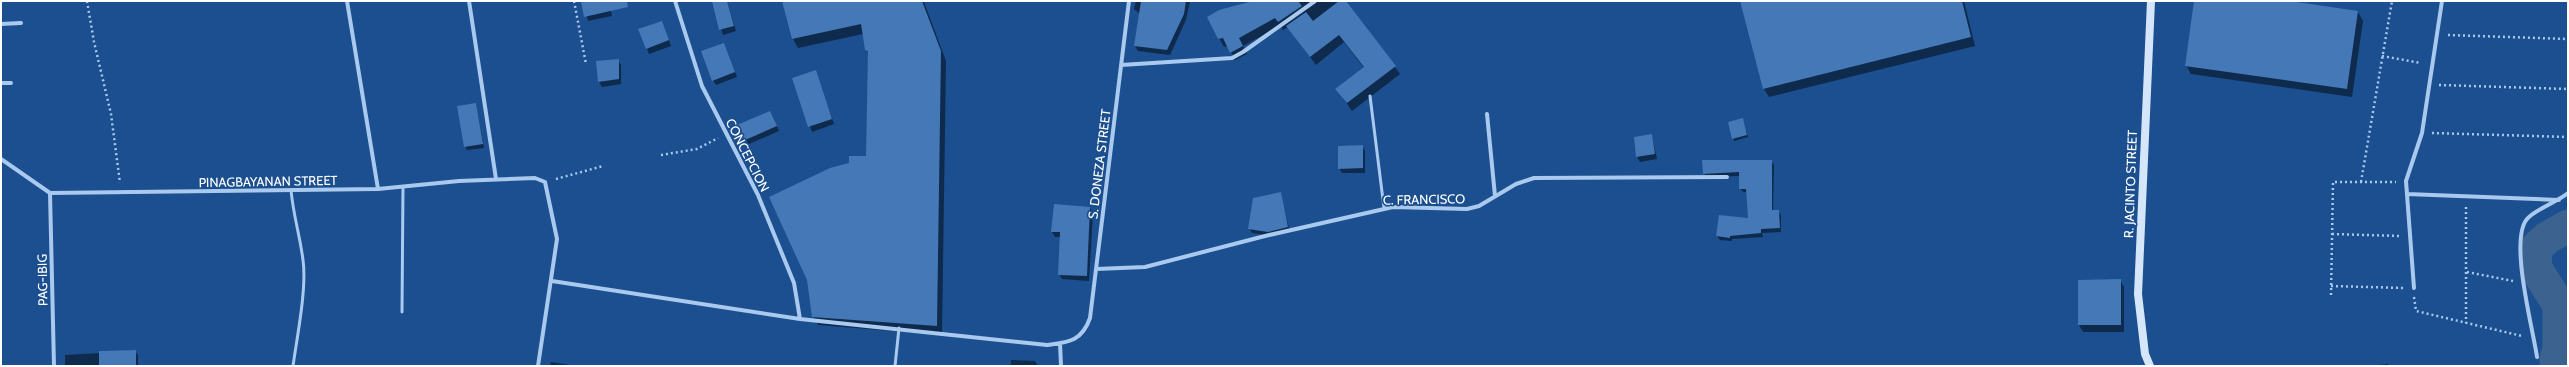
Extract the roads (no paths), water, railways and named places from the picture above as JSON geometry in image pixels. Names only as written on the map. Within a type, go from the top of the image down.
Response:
[{"type":"street","points":[[347,1],[378,190]]},
{"type":"street","points":[[469,1],[496,179]]},
{"type":"street","name":"CONCEPCION","points":[[675,1],[702,86],[758,195],[794,283],[800,319]]},
{"type":"street","name":"S. DONEZA STREET","points":[[1060,343],[1078,338],[1086,330],[1096,269],[1129,1]]},
{"type":"street","points":[[1121,65],[1232,58],[1243,52],[1315,1]]},
{"type":"street","name":"R. JACINTO STREET","points":[[2150,366],[2145,354],[2138,294],[2151,1]]},
{"type":"street","points":[[2414,288],[2406,181],[2422,133],[2442,1]]},
{"type":"street","points":[[1,24],[21,24]]},
{"type":"street","points":[[1,83],[10,83]]},
{"type":"street","points":[[1487,114],[1495,196]]},
{"type":"street","points":[[1,159],[50,193]]},
{"type":"street","name":"PINAGBAYANAN STREET","points":[[50,193],[378,190],[496,179],[524,177],[535,178],[545,182],[557,240],[552,281]]},
{"type":"street","name":"C. FRANCISCO","points":[[1096,269],[1145,267],[1384,208],[1467,210],[1516,184],[1534,178],[1727,177]]},
{"type":"street","name":"PAG-IBIG","points":[[50,193],[54,366]]},
{"type":"street","points":[[2538,357],[2524,283],[2519,245],[2521,229],[2527,218],[2559,200],[2568,193]]},
{"type":"street","points":[[2407,194],[2466,198],[2559,200]]},
{"type":"street","points":[[538,366],[552,281],[800,319],[899,328],[1047,345],[1060,343],[1061,366]]},
{"type":"lane","points":[[1370,96],[1384,208]]},
{"type":"lane","points":[[402,312],[403,187]]},
{"type":"lane","points":[[291,190],[293,216],[303,261],[300,318],[293,366]]},
{"type":"lane","points":[[895,366],[899,328]]},
{"type":"waterway","points":[[2564,366],[2556,359],[2559,349],[2559,305],[2536,269],[2535,249],[2547,238],[2568,226]]}]
